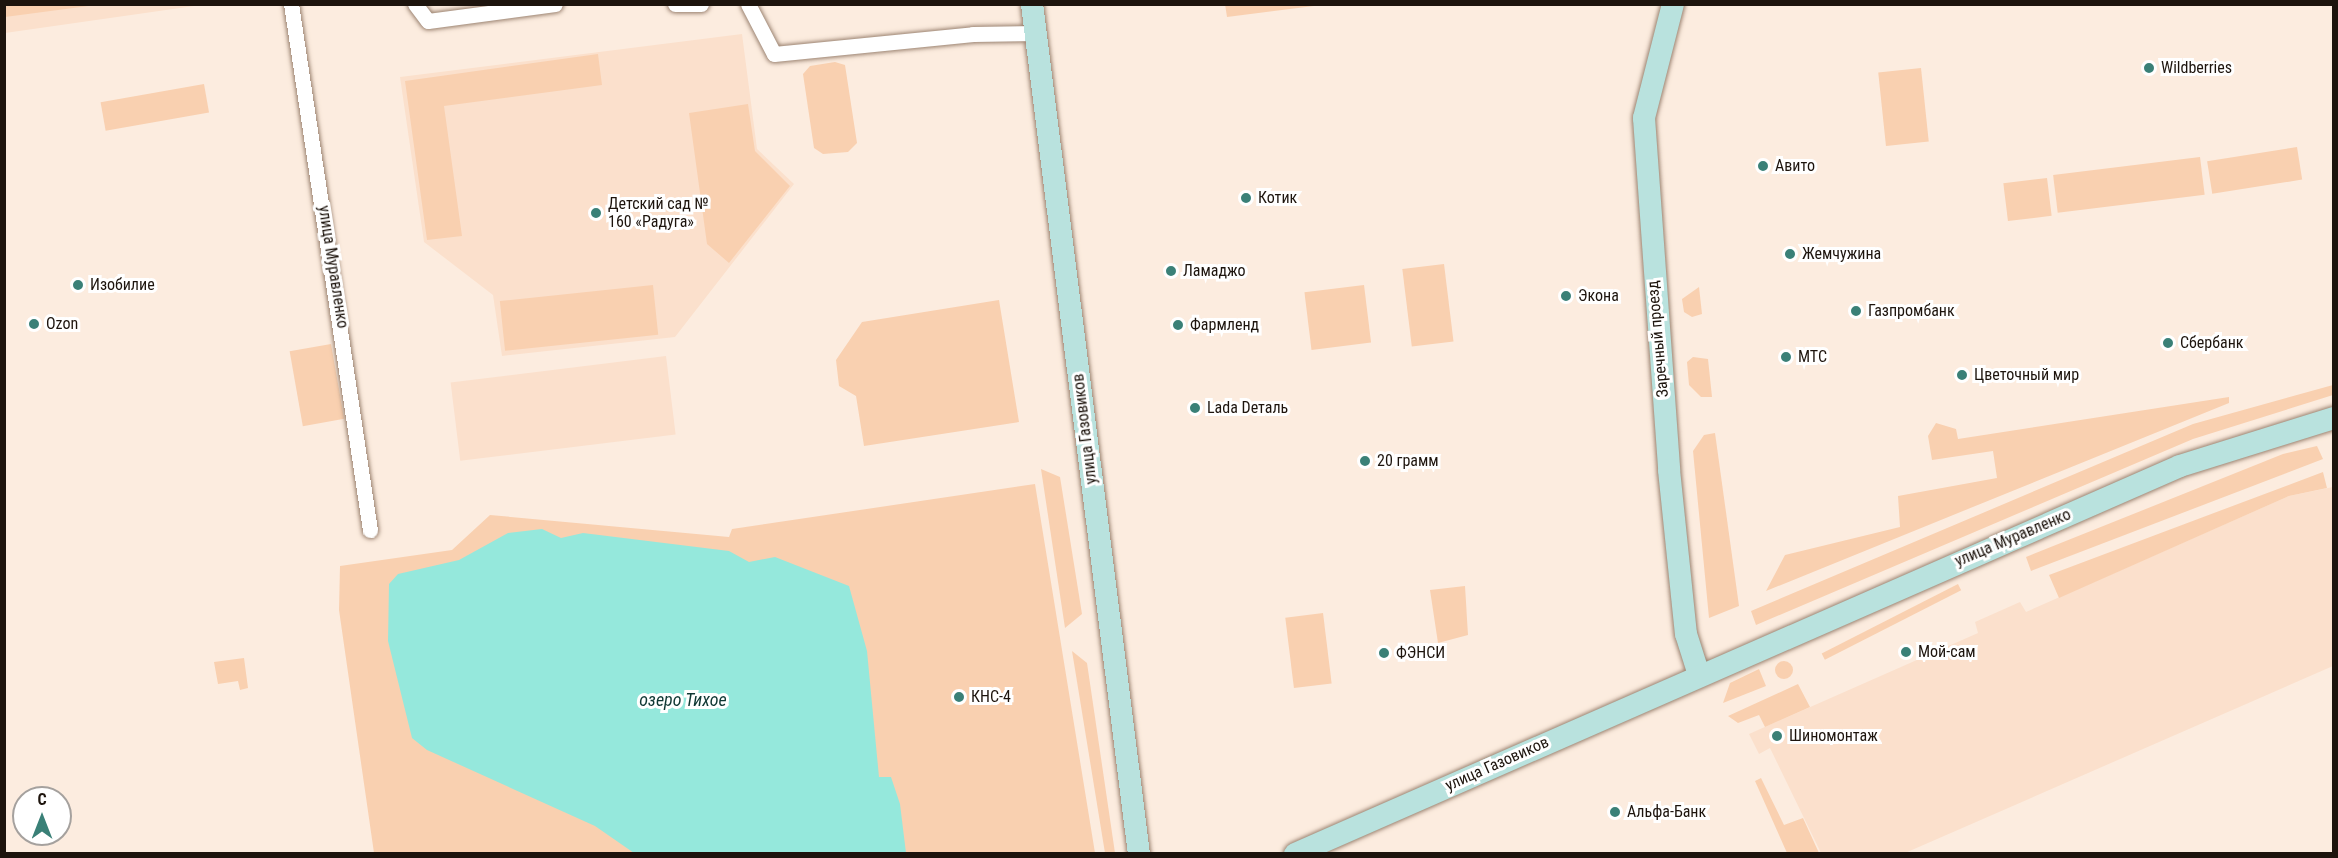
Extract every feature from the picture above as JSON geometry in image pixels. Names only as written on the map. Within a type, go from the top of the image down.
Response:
[{"type":"main road","name":"улица Газовиков","points":[[1032,4],[1139,854]]},
{"type":"main road","name":"Заречный проезд","points":[[1673,4],[1644,118],[1669,470],[1686,634],[1699,675]]},
{"type":"main road","name":"улица Муравленко","points":[[1699,675],[2180,466],[2334,418]]},
{"type":"main road","name":"улица Газовиков","points":[[1295,854],[1699,675]]},
{"type":"street","name":"улица Муравленко","points":[[291,4],[370,530]]},
{"type":"street","points":[[415,4],[428,21],[555,4]]},
{"type":"street","points":[[675,4],[701,4]]},
{"type":"street","points":[[748,4],[774,54],[973,34],[1036,33]]},
{"type":"shaded area","points":[[5,4],[201,5],[5,33]]},
{"type":"shaded area","points":[[5,4],[96,4],[96,5],[5,17]]},
{"type":"shaded area","points":[[1225,4],[1322,4],[1322,5],[1227,17]]},
{"type":"shaded area","name":"Детский сад № 160 «Радуга»","points":[[742,34],[757,149],[794,184],[675,337],[502,356],[493,295],[424,242],[400,77]]},
{"type":"shaded area","points":[[598,54],[602,85],[444,106],[462,236],[427,240],[405,81]]},
{"type":"shaded area","points":[[835,62],[845,65],[857,143],[848,152],[823,154],[814,148],[803,74],[810,66]]},
{"type":"shaded area","points":[[1921,68],[1929,142],[1886,146],[1878,72]]},
{"type":"shaded area","points":[[204,84],[209,113],[106,131],[101,102]]},
{"type":"shaded area","points":[[748,104],[755,151],[790,186],[729,263],[707,244],[689,113]]},
{"type":"shaded area","points":[[2297,147],[2302,180],[2212,194],[2207,161]]},
{"type":"shaded area","points":[[2200,157],[2205,195],[2058,213],[2053,175]]},
{"type":"shaded area","points":[[2047,178],[2052,216],[2008,221],[2003,183]]},
{"type":"shaded area","points":[[1444,264],[1454,341],[1412,347],[1402,269]]},
{"type":"shaded area","points":[[653,285],[658,335],[505,351],[500,301]]},
{"type":"shaded area","points":[[1364,285],[1371,343],[1312,350],[1304,292]]},
{"type":"shaded area","points":[[1699,287],[1702,314],[1692,317],[1684,312],[1682,299]]},
{"type":"shaded area","points":[[999,300],[1019,422],[864,446],[856,396],[839,386],[836,360],[862,322]]},
{"type":"shaded area","points":[[331,344],[344,419],[303,426],[290,351]]},
{"type":"shaded area","points":[[666,356],[676,434],[460,461],[451,382]]},
{"type":"shaded area","points":[[1693,357],[1708,359],[1712,397],[1701,397],[1689,385],[1687,362]]},
{"type":"shaded area","points":[[2333,385],[2333,395],[2193,439],[1756,625],[1751,611],[2193,424]]},
{"type":"shaded area","points":[[2229,397],[2229,403],[1766,591],[1785,555],[1900,527],[1898,496],[1997,478],[1993,451],[1932,460],[1928,436],[1936,423],[1956,429],[1958,439]]},
{"type":"shaded area","points":[[1715,433],[1739,606],[1709,618],[1693,451],[1704,435]]},
{"type":"shaded area","points":[[2317,446],[2323,459],[2031,571],[2026,557],[2283,454]]},
{"type":"shaded area","points":[[1041,469],[1060,477],[1082,614],[1065,628]]},
{"type":"shaded area","points":[[2323,472],[2327,488],[2289,496],[2059,598],[2049,575]]},
{"type":"shaded area","points":[[1035,484],[1095,853],[374,853],[339,610],[340,566],[452,550],[490,515],[729,537],[732,529]]},
{"type":"shaded area","points":[[2333,487],[2333,666],[1905,853],[1821,853],[1770,748],[1759,754],[1749,734],[1978,633],[1975,622],[2020,602],[2026,612],[2289,496]]},
{"type":"shaded area","points":[[1958,584],[1961,590],[1825,660],[1822,653]]},
{"type":"shaded area","points":[[1465,586],[1468,635],[1438,643],[1430,590]]},
{"type":"shaded area","points":[[1323,613],[1332,683],[1294,688],[1285,618]]},
{"type":"shaded area","points":[[1072,651],[1087,663],[1115,853],[1105,853]]},
{"type":"shaded area","points":[[244,658],[248,688],[240,690],[238,681],[218,684],[214,662]]},
{"type":"shaded area","points":[[1784,661],[1790,664],[1793,670],[1790,676],[1784,679],[1778,676],[1775,670],[1778,664]]},
{"type":"shaded area","points":[[1759,669],[1766,686],[1723,703],[1730,683]]},
{"type":"shaded area","points":[[1798,684],[1810,707],[1765,727],[1759,715],[1738,723],[1728,716]]},
{"type":"shaded area","points":[[1761,778],[1784,825],[1803,818],[1819,853],[1787,853],[1755,781]]},
{"type":"water","name":"озеро Тихое","points":[[542,529],[561,538],[583,533],[729,551],[749,562],[775,557],[849,586],[867,651],[879,777],[891,777],[900,804],[906,853],[634,853],[595,826],[427,750],[412,738],[388,641],[389,584],[398,574],[459,560],[508,533]]},
{"type":"place","name":"Wildberries","points":[[2149,68]]},
{"type":"place","name":"Авито","points":[[1763,166]]},
{"type":"place","name":"Котик","points":[[1246,198]]},
{"type":"place","name":"Детский сад № 160 «Радуга»","points":[[596,213]]},
{"type":"place","name":"Жемчужина","points":[[1790,254]]},
{"type":"place","name":"Ламаджо","points":[[1171,271]]},
{"type":"place","name":"Изобилие","points":[[78,285]]},
{"type":"place","name":"Экона","points":[[1566,296]]},
{"type":"place","name":"Газпромбанк","points":[[1856,311]]},
{"type":"place","name":"Ozon","points":[[34,324]]},
{"type":"place","name":"Фармленд","points":[[1178,325]]},
{"type":"place","name":"Сбербанк","points":[[2168,343]]},
{"type":"place","name":"МТС","points":[[1786,357]]},
{"type":"place","name":"Цветочный мир","points":[[1962,375]]},
{"type":"place","name":"Lada Dеталь","points":[[1195,408]]},
{"type":"place","name":"20 грамм","points":[[1365,461]]},
{"type":"place","name":"Мой-сам","points":[[1906,652]]},
{"type":"place","name":"ФЭНСИ","points":[[1384,653]]},
{"type":"place","name":"КНС-4","points":[[959,697]]},
{"type":"place","name":"Шиномонтаж","points":[[1777,736]]},
{"type":"place","name":"Альфа-Банк","points":[[1615,812]]}]
